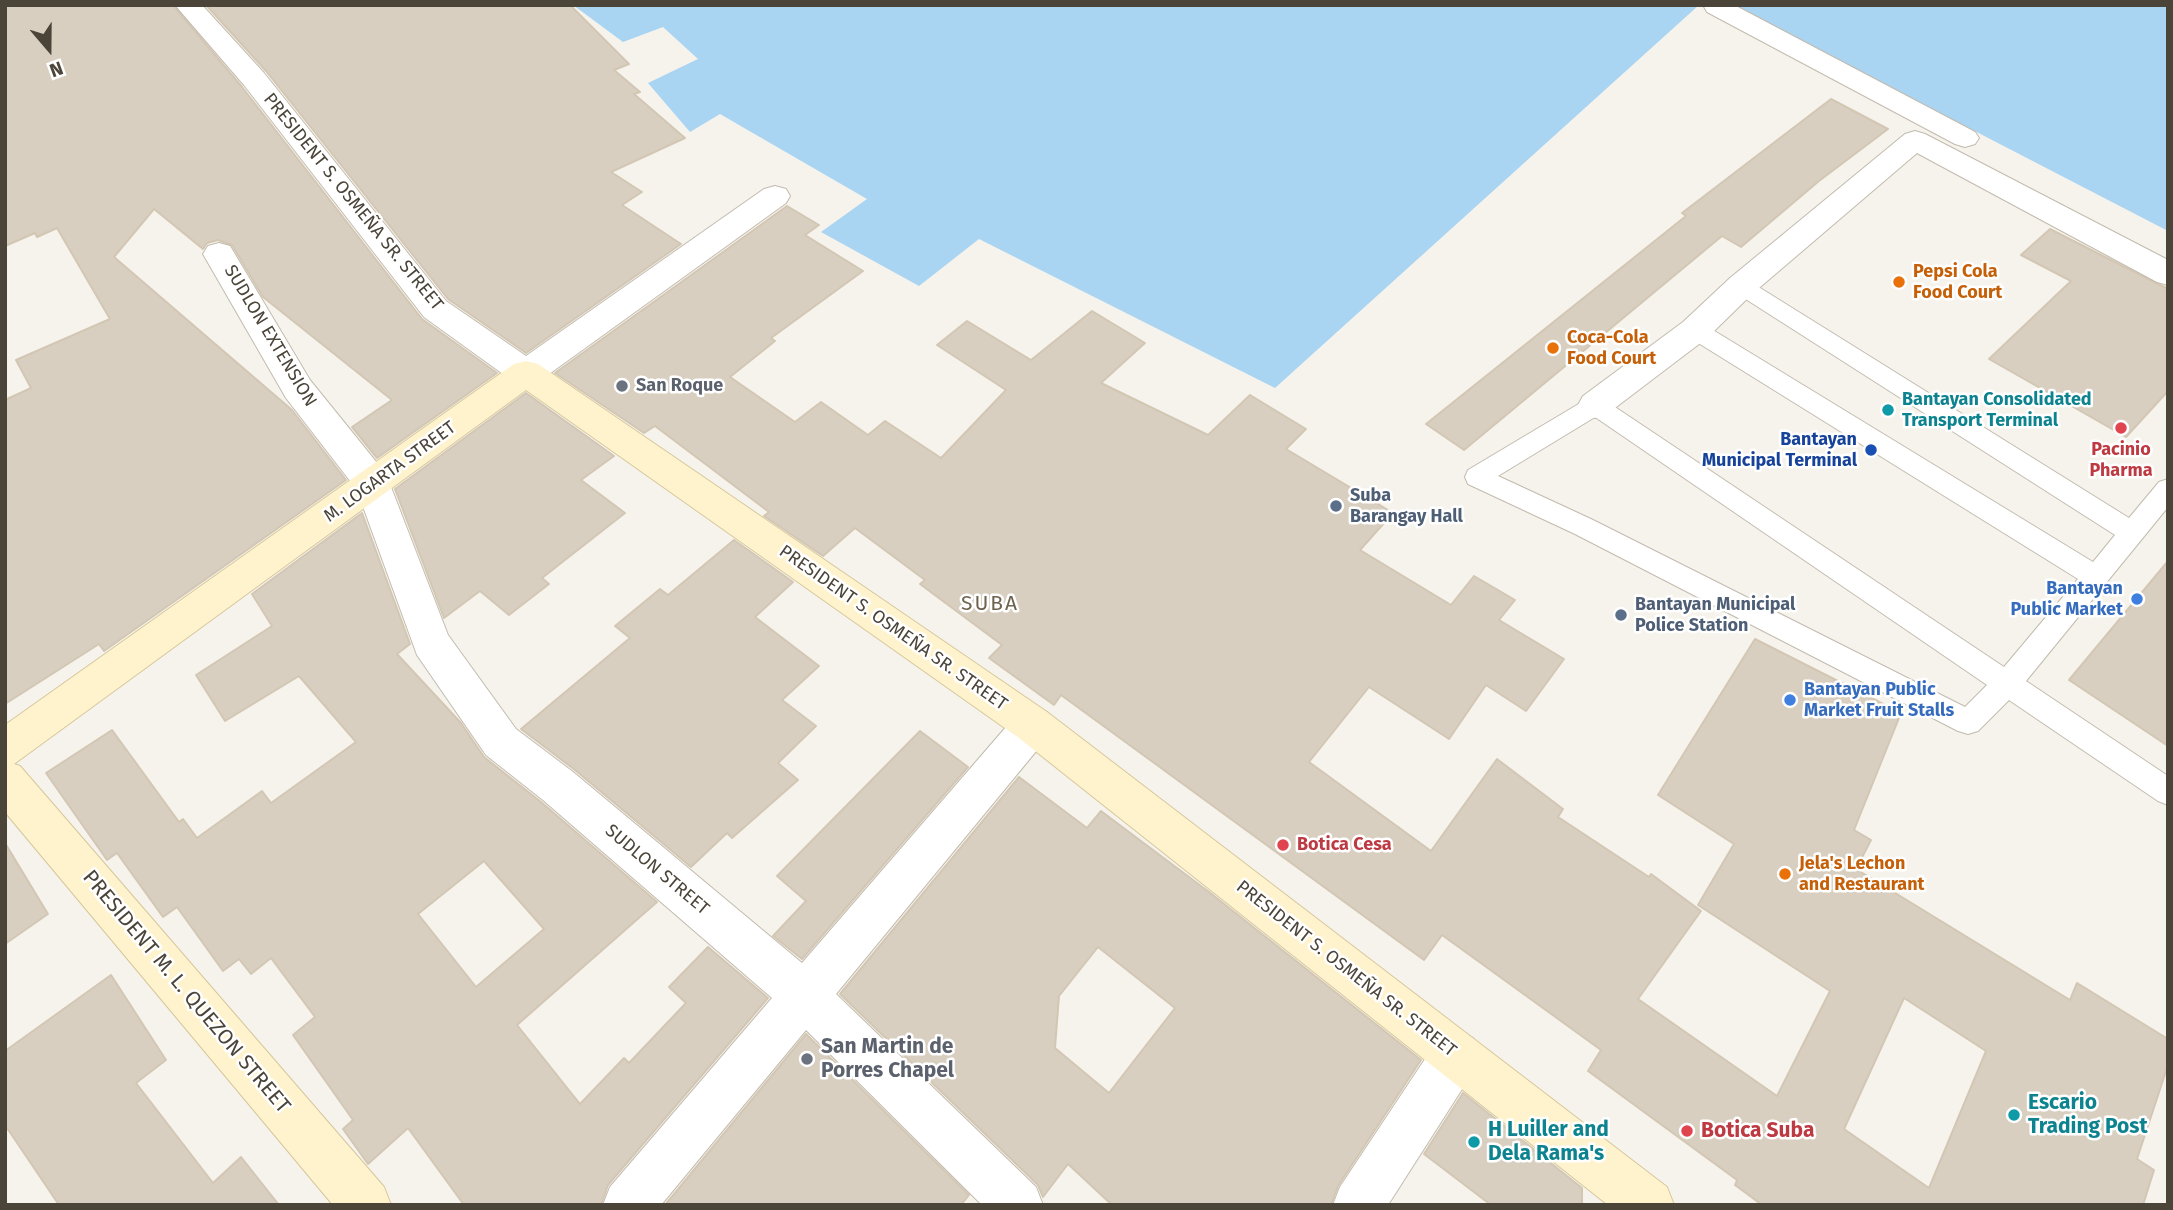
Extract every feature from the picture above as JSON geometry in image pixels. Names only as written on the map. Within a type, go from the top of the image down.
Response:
[{"type":"street","name":"PRESIDENT S. OSMEÑA SR. STREET","points":[[188,5],[254,79],[435,309],[1033,725],[1649,1205]]},
{"type":"street","points":[[1716,6],[2168,245]]},
{"type":"street","points":[[1595,405],[1695,330],[1741,286],[1915,140],[2168,274]]},
{"type":"street","name":"M. LOGARTA STREET","points":[[5,749],[775,196]]},
{"type":"street","name":"SUDLON EXTENSION","points":[[219,254],[298,389],[373,484]]},
{"type":"street","name":"SUDLON STREET","points":[[373,484],[431,643],[501,742],[558,786],[804,995],[1018,1205]]},
{"type":"street","points":[[628,1205],[1033,725]]},
{"type":"street","name":"PRESIDENT M. L. QUEZON STREET","points":[[5,780],[366,1205]]},
{"type":"street","points":[[1359,1205],[1456,1055]]},
{"type":"lane","points":[[1741,286],[2132,533]]},
{"type":"lane","points":[[1695,330],[2096,577]]},
{"type":"lane","points":[[2168,489],[2007,684],[1968,722],[1584,527],[1477,477],[1595,405],[2007,684],[2168,792]]},
{"type":"water","points":[[573,5],[1699,5],[1275,388],[979,239],[919,286],[821,232],[867,199],[720,114],[690,132],[648,83],[698,59],[663,27],[623,42]]},
{"type":"water","points":[[1731,5],[2168,5],[2168,231]]},
{"type":"building","points":[[5,5],[173,5],[242,87],[422,319],[497,373],[377,458],[352,427],[392,400],[263,297],[232,245],[218,240],[207,243],[203,249],[154,209],[114,257],[292,410],[346,480],[104,651],[99,644],[5,704],[5,400],[31,388],[16,360],[110,319],[57,228],[37,237],[35,233],[5,246]]},
{"type":"building","points":[[206,5],[570,5],[629,64],[614,70],[640,92],[634,94],[685,138],[611,172],[642,192],[622,205],[681,244],[526,353],[448,299],[266,71]]},
{"type":"building","points":[[1831,99],[1888,129],[1819,181],[1741,247],[1722,236],[1464,450],[1426,424],[1686,216],[1682,213]]},
{"type":"building","points":[[787,206],[819,225],[805,235],[863,271],[771,338],[775,341],[730,377],[795,422],[821,402],[868,435],[885,421],[941,458],[1006,390],[937,345],[967,321],[1031,360],[1092,311],[1145,343],[1101,383],[1208,435],[1250,395],[1306,429],[1286,449],[1393,513],[1360,550],[1451,605],[1474,576],[1515,600],[1499,620],[1564,659],[1526,711],[1486,685],[1449,739],[1369,687],[1309,762],[1431,851],[1497,759],[1563,809],[1558,817],[1649,877],[1651,874],[1701,911],[1638,999],[1777,1096],[1830,991],[1698,905],[1734,844],[1658,795],[1755,639],[1901,713],[1854,830],[1871,840],[1856,869],[2070,1000],[2077,983],[2168,1039],[2168,1065],[2137,1159],[2154,1170],[2143,1205],[1762,1205],[1735,1185],[1737,1180],[1588,1071],[1601,1050],[1442,935],[1424,960],[1061,695],[1054,705],[989,658],[1002,645],[920,584],[925,580],[855,528],[823,556],[764,516],[769,512],[655,426],[644,433],[555,373]],"holes":[[[1904,998],[1986,1051],[1929,1188],[1844,1129]]]},
{"type":"building","points":[[2050,229],[2168,289],[2168,391],[2126,437],[1989,359],[2071,281],[2021,255]]},
{"type":"building","points":[[526,393],[614,456],[581,480],[625,513],[542,578],[549,584],[509,615],[480,591],[444,618],[395,489]]},
{"type":"building","points":[[362,513],[410,644],[397,654],[461,723],[484,757],[541,802],[657,902],[517,1025],[580,1104],[624,1058],[629,1063],[686,1003],[669,987],[708,947],[768,998],[608,1185],[601,1205],[464,1205],[408,1128],[368,1164],[343,1129],[353,1120],[293,1035],[315,1017],[271,958],[251,974],[239,959],[223,971],[177,907],[163,917],[117,853],[107,860],[46,773],[112,730],[179,822],[183,819],[197,838],[262,791],[271,803],[356,742],[299,676],[225,721],[196,675],[272,626],[252,594]],"holes":[[[484,861],[544,929],[476,987],[418,914]]]},
{"type":"building","points":[[734,540],[793,582],[755,617],[819,666],[782,700],[816,726],[778,763],[798,780],[732,838],[727,833],[691,867],[575,770],[521,729],[630,638],[615,626],[660,589],[668,595]]},
{"type":"building","name":"Bantayan Public Market","points":[[2168,561],[2168,746],[2069,680]]},
{"type":"building","points":[[920,731],[968,767],[802,959],[773,936],[806,901],[777,876]]},
{"type":"building","points":[[1019,777],[1087,828],[1101,811],[1209,892],[1421,1060],[1338,1186],[1331,1205],[1112,1205],[1068,1164],[1043,1197],[1038,1185],[840,994]],"holes":[[[1098,947],[1175,1008],[1109,1093],[1055,1048],[1059,996]]]},
{"type":"building","points":[[5,843],[48,914],[5,944]]},
{"type":"building","points":[[111,975],[166,1060],[136,1083],[213,1183],[241,1157],[279,1205],[59,1205],[5,1125],[5,1051]]},
{"type":"building","points":[[806,1034],[969,1195],[961,1205],[665,1205]]},
{"type":"building","name":"H Luiller and Dela Rama's","points":[[1463,1093],[1582,1188],[1582,1205],[1491,1205],[1424,1154]]},
{"type":"place","name":"Pepsi Cola Food Court","points":[[1899,282]]},
{"type":"place","name":"Coca-Cola Food Court","points":[[1553,348]]},
{"type":"place","name":"San Roque","points":[[622,386]]},
{"type":"place","name":"Bantayan Consolidated Transport Terminal","points":[[1888,410]]},
{"type":"place","name":"Pacinio Pharma","points":[[2121,428]]},
{"type":"place","name":"Bantayan Municipal Terminal","points":[[1871,450]]},
{"type":"place","name":"Suba Barangay Hall","points":[[1336,506]]},
{"type":"place","name":"Bantayan Public Market","points":[[2137,599]]},
{"type":"place","name":"Bantayan Municipal Police Station","points":[[1621,615]]},
{"type":"place","name":"Bantayan Public Market Fruit Stalls","points":[[1790,700]]},
{"type":"place","name":"Botica Cesa","points":[[1283,845]]},
{"type":"place","name":"Jela's Lechon and Restaurant","points":[[1785,874]]},
{"type":"place","name":"San Martin de Porres Chapel","points":[[807,1059]]},
{"type":"place","name":"Escario Trading Post","points":[[2014,1115]]},
{"type":"place","name":"Botica Suba","points":[[1687,1131]]},
{"type":"place","name":"H Luiller and Dela Rama's","points":[[1474,1142]]},
{"type":"district","name":"SUBA","points":[[990,604]]}]
